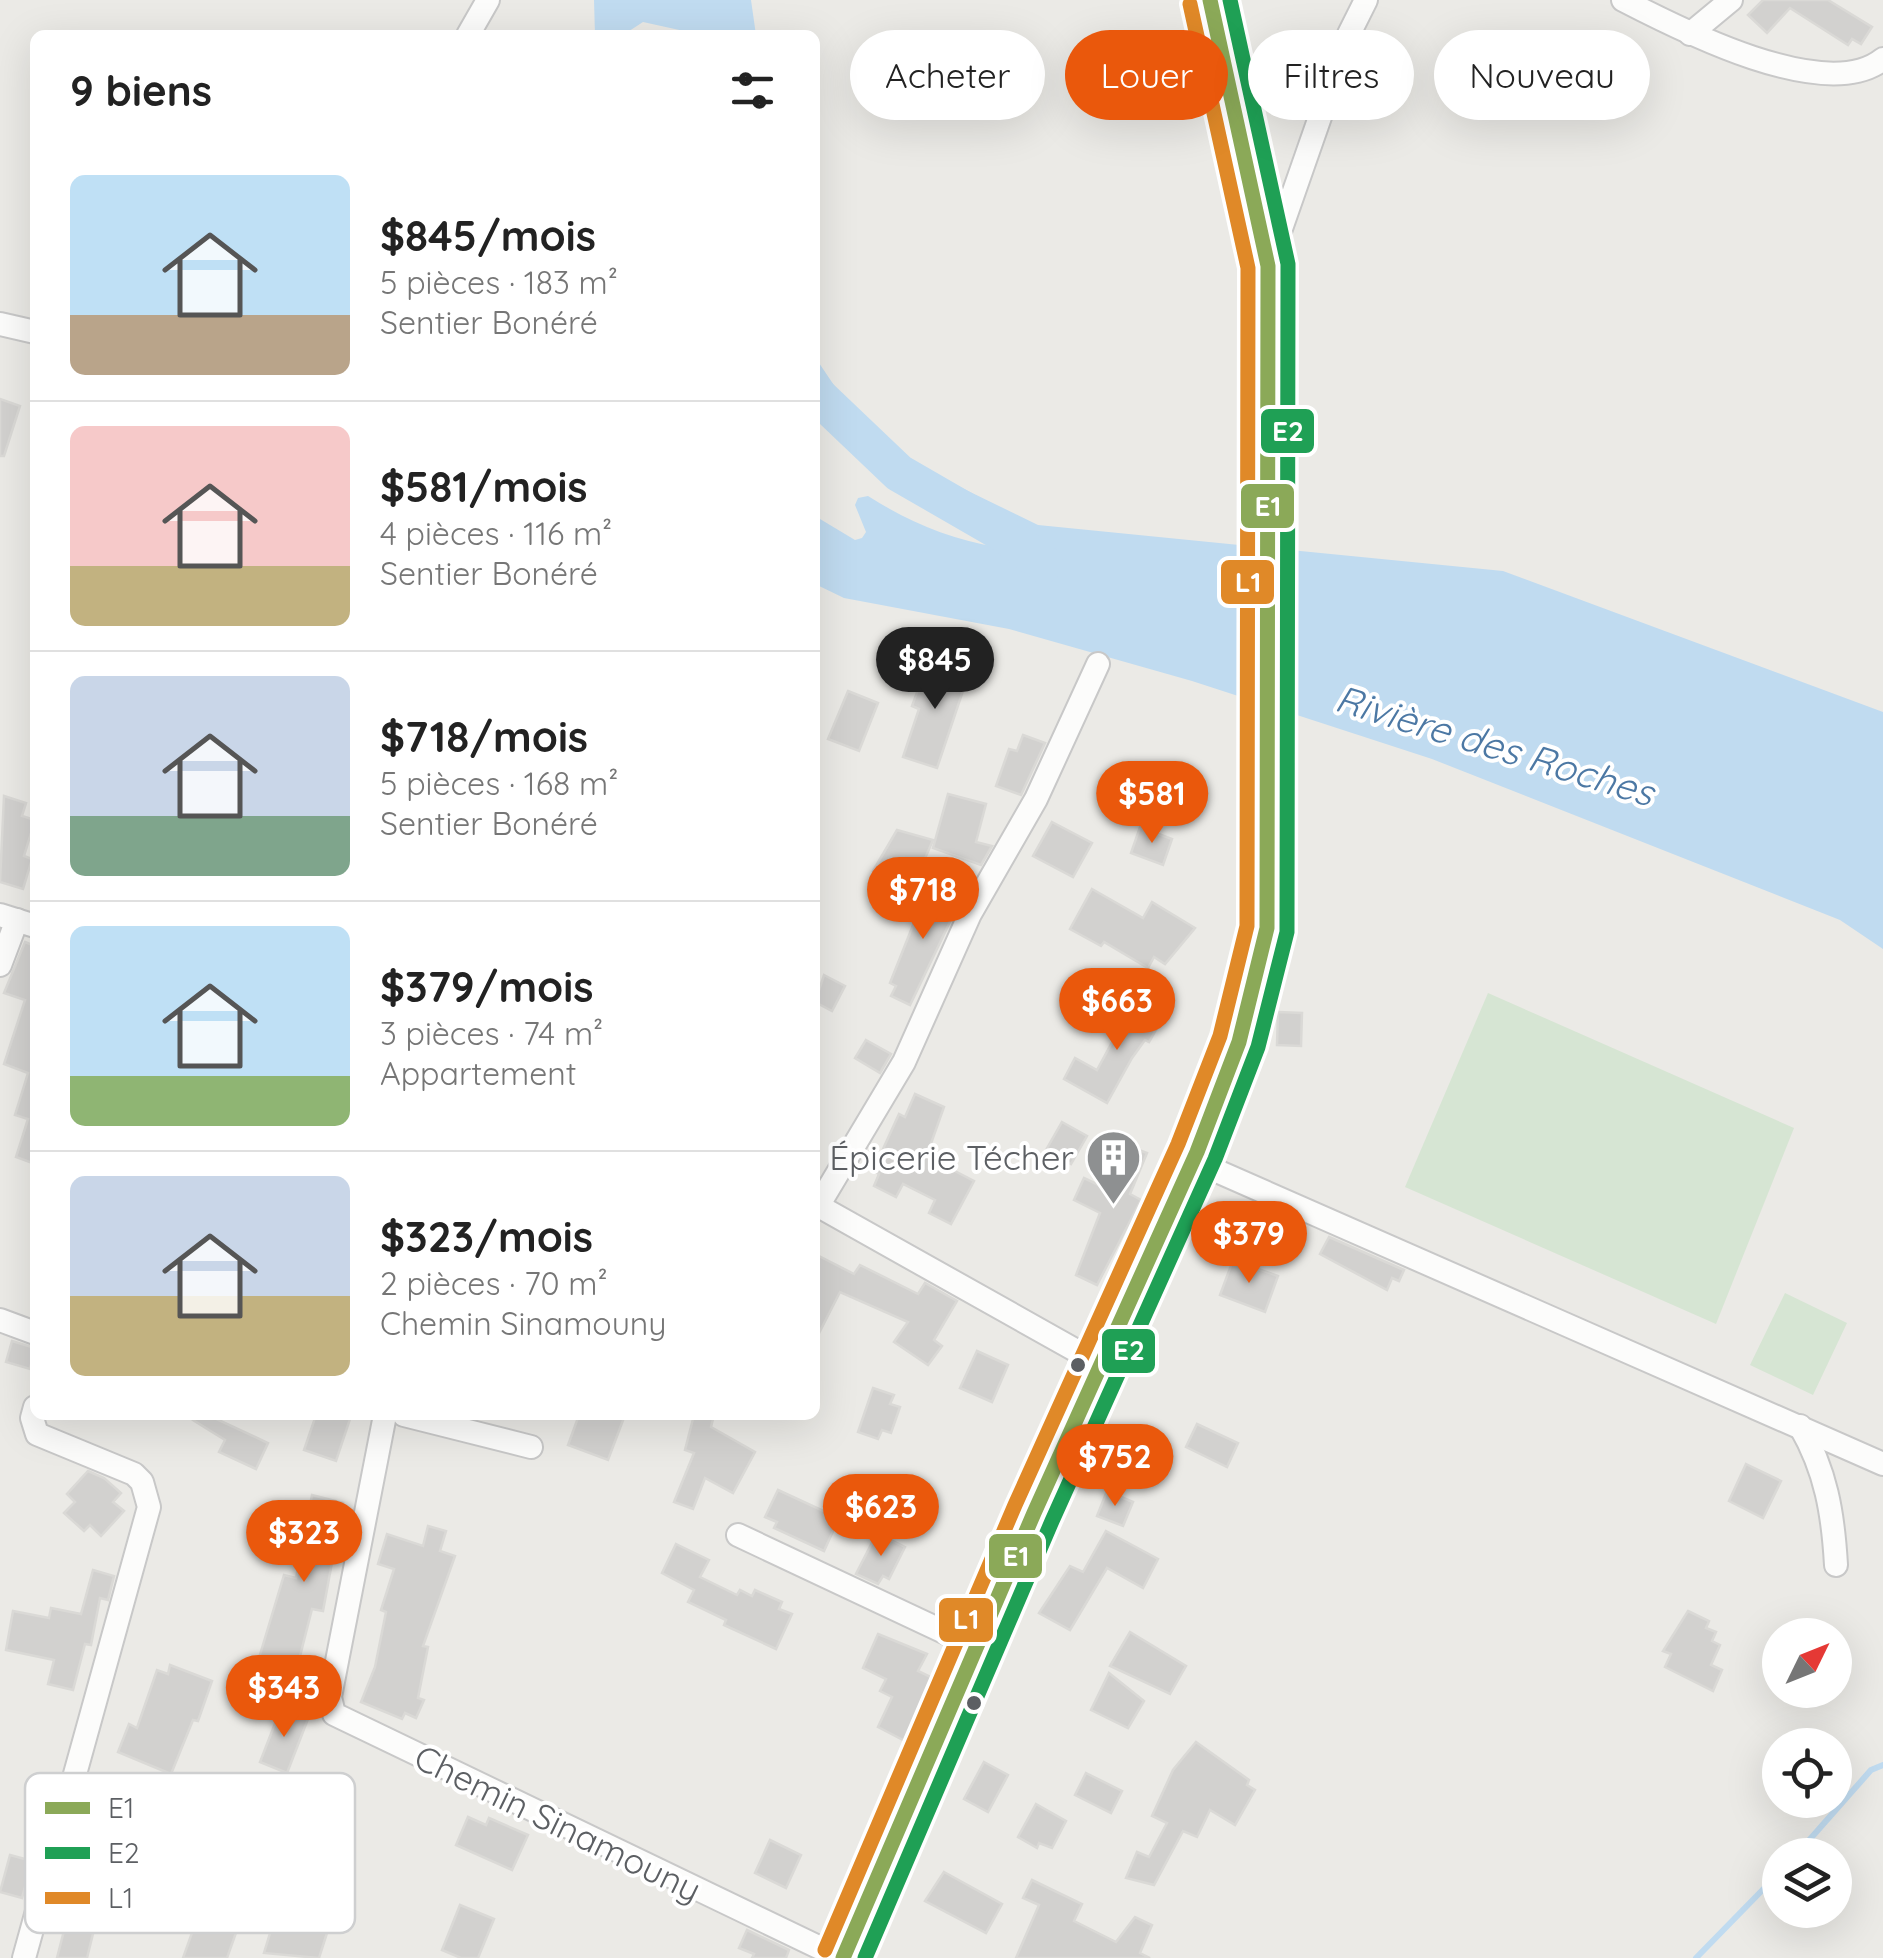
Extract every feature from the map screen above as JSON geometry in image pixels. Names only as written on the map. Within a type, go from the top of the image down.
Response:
[{"type":"main road","points":[[842,1958],[1100,1364],[1194,1161],[1257,991],[1268,928],[1268,266],[1210,0]]},
{"type":"street","points":[[471,30],[488,0]]},
{"type":"street","points":[[1268,266],[1349,34],[1366,0]]},
{"type":"street","points":[[1623,0],[1690,34],[1828,75],[1852,72],[1883,59]]},
{"type":"street","points":[[1690,34],[1731,0]]},
{"type":"street","points":[[0,324],[30,331]]},
{"type":"street","points":[[820,1200],[904,1062],[970,914],[1036,800],[1098,664]]},
{"type":"street","points":[[0,965],[24,921]]},
{"type":"street","points":[[1194,1161],[1883,1464]]},
{"type":"street","points":[[820,1207],[1100,1364]]},
{"type":"street","points":[[0,1320],[30,1330]]},
{"type":"street","points":[[32,1420],[36,1434],[134,1474],[142,1482],[149,1507],[75,1773]]},
{"type":"street","name":"Chemin Sinamouny","points":[[383,1420],[330,1697],[334,1714],[842,1958]]},
{"type":"street","points":[[424,1420],[531,1446]]},
{"type":"street","points":[[1800,1426],[1822,1464],[1834,1521],[1836,1565]]},
{"type":"street","points":[[738,1535],[976,1647]]},
{"type":"street","points":[[24,1958],[31,1933]]},
{"type":"green space","points":[[1488,993],[1794,1128],[1716,1324],[1405,1187]]},
{"type":"green space","points":[[1785,1293],[1847,1323],[1813,1395],[1750,1365]]},
{"type":"water","points":[[594,0],[751,0],[755,30],[679,30],[643,22],[631,30],[595,30]]},
{"type":"water","name":"Rivière des Roches","points":[[820,364],[850,409],[925,470],[1038,525],[1503,571],[1883,712],[1883,949],[1840,920],[1432,759],[1192,681],[1009,629],[844,598],[820,586],[820,519],[855,540],[862,538],[866,532],[855,505],[858,498],[868,496],[930,528],[979,544],[997,547],[1003,533],[984,516],[901,475],[845,427],[820,400]]},
{"type":"building","points":[[1763,0],[1828,0],[1872,27],[1861,44],[1852,39],[1848,45],[1790,8],[1767,33],[1748,15]]},
{"type":"building","points":[[0,399],[20,406],[4,456],[0,456]]},
{"type":"building","points":[[929,659],[969,673],[937,768],[903,757],[919,709],[912,706]]},
{"type":"building","points":[[848,691],[878,703],[859,751],[828,739]]},
{"type":"building","points":[[1023,735],[1045,743],[1021,795],[996,786],[1009,749],[1017,751]]},
{"type":"building","points":[[948,794],[986,804],[976,842],[992,846],[981,865],[933,848]]},
{"type":"building","points":[[4,796],[26,803],[22,816],[30,818],[30,836],[24,856],[30,858],[30,866],[23,889],[0,882]]},
{"type":"building","points":[[1052,822],[1092,843],[1073,877],[1033,856]]},
{"type":"building","points":[[1140,827],[1172,839],[1163,865],[1131,853]]},
{"type":"building","points":[[897,830],[933,840],[912,888],[873,871]]},
{"type":"building","points":[[929,885],[961,899],[910,1005],[891,996],[896,986],[890,983]]},
{"type":"building","points":[[1092,889],[1143,918],[1152,902],[1195,928],[1165,964],[1154,957],[1148,968],[1104,942],[1101,946],[1070,929]]},
{"type":"building","points":[[25,942],[30,944],[30,1162],[16,1157],[28,1119],[15,1115],[28,1073],[4,1064],[25,1000],[4,993]]},
{"type":"building","points":[[824,975],[845,986],[832,1011],[820,1005]]},
{"type":"building","points":[[1136,998],[1165,1014],[1149,1042],[1145,1040],[1132,1058],[1107,1103],[1064,1079],[1075,1058],[1097,1070]]},
{"type":"building","points":[[1278,1012],[1302,1013],[1301,1046],[1277,1045]]},
{"type":"building","points":[[866,1040],[891,1054],[880,1073],[855,1058]]},
{"type":"building","points":[[915,1094],[944,1107],[929,1149],[955,1161],[951,1169],[974,1181],[951,1224],[929,1213],[935,1200],[903,1184],[896,1197],[874,1186],[879,1174],[873,1171],[899,1114],[905,1117]]},
{"type":"building","points":[[1062,1122],[1087,1136],[1071,1164],[1046,1150]]},
{"type":"building","points":[[1131,1147],[1147,1153],[1130,1194],[1141,1200],[1097,1285],[1076,1275],[1100,1213],[1074,1200],[1084,1178],[1111,1191]]},
{"type":"building","points":[[1329,1237],[1404,1270],[1399,1281],[1392,1278],[1387,1290],[1320,1254]]},
{"type":"building","points":[[820,1257],[854,1274],[860,1265],[918,1294],[925,1283],[957,1301],[934,1340],[942,1346],[928,1365],[894,1342],[908,1322],[840,1292],[820,1331]]},
{"type":"building","points":[[1233,1260],[1278,1276],[1265,1312],[1220,1295]]},
{"type":"building","points":[[12,1341],[30,1346],[30,1369],[6,1362]]},
{"type":"building","points":[[977,1351],[1008,1365],[992,1402],[960,1388]]},
{"type":"building","points":[[873,1388],[894,1395],[890,1404],[900,1407],[891,1433],[882,1430],[878,1439],[858,1432]]},
{"type":"building","points":[[193,1420],[219,1420],[268,1443],[256,1469],[219,1452],[225,1440]]},
{"type":"building","points":[[314,1420],[350,1420],[336,1461],[304,1450]]},
{"type":"building","points":[[577,1420],[623,1420],[608,1460],[568,1445]]},
{"type":"building","points":[[693,1420],[713,1420],[711,1427],[755,1452],[733,1493],[705,1478],[693,1509],[674,1502],[694,1453],[685,1450]]},
{"type":"building","points":[[1197,1424],[1238,1443],[1227,1467],[1186,1447]]},
{"type":"building","points":[[1746,1464],[1781,1481],[1763,1518],[1729,1501]]},
{"type":"building","points":[[88,1471],[104,1478],[121,1493],[113,1502],[124,1511],[101,1536],[90,1525],[84,1531],[64,1513],[75,1502],[67,1494]]},
{"type":"building","points":[[778,1490],[839,1518],[824,1551],[774,1528],[777,1522],[765,1517]]},
{"type":"building","points":[[1107,1491],[1133,1502],[1123,1526],[1097,1516]]},
{"type":"building","points":[[312,1495],[343,1503],[323,1611],[312,1609],[297,1668],[259,1658],[284,1575],[296,1578]]},
{"type":"building","points":[[428,1526],[446,1531],[440,1551],[455,1556],[423,1646],[428,1647],[418,1698],[424,1700],[416,1718],[405,1713],[402,1719],[361,1702],[375,1667],[386,1612],[381,1610],[394,1569],[378,1564],[387,1534],[423,1546]]},
{"type":"building","points":[[1106,1531],[1158,1559],[1143,1588],[1107,1568],[1070,1630],[1039,1613],[1070,1566],[1083,1572]]},
{"type":"building","points":[[877,1533],[905,1547],[889,1579],[883,1576],[878,1584],[856,1574]]},
{"type":"building","points":[[676,1544],[709,1560],[700,1577],[737,1595],[740,1590],[752,1596],[755,1590],[782,1602],[779,1609],[792,1614],[776,1649],[724,1625],[726,1620],[688,1602],[694,1590],[662,1573]]},
{"type":"building","points":[[93,1570],[114,1576],[108,1600],[100,1598],[91,1645],[85,1644],[73,1690],[48,1684],[54,1660],[6,1650],[13,1611],[49,1618],[51,1608],[81,1614]]},
{"type":"building","points":[[1688,1611],[1709,1621],[1706,1628],[1716,1632],[1712,1641],[1720,1645],[1711,1665],[1722,1670],[1713,1691],[1665,1667],[1671,1654],[1663,1651]]},
{"type":"building","points":[[1130,1632],[1186,1666],[1170,1694],[1110,1666]]},
{"type":"building","points":[[878,1634],[927,1654],[918,1671],[939,1681],[907,1742],[878,1727],[892,1697],[880,1691],[886,1679],[863,1668]]},
{"type":"building","points":[[170,1665],[212,1681],[198,1721],[193,1720],[171,1773],[118,1752],[129,1724],[137,1728],[157,1670],[168,1674]]},
{"type":"building","points":[[1109,1673],[1144,1701],[1128,1728],[1091,1710]]},
{"type":"building","points":[[281,1708],[308,1719],[287,1773],[260,1762]]},
{"type":"building","points":[[1196,1742],[1249,1780],[1247,1785],[1255,1790],[1235,1825],[1210,1810],[1197,1837],[1183,1831],[1154,1885],[1126,1878],[1137,1852],[1149,1857],[1167,1823],[1152,1816],[1173,1770]]},
{"type":"building","points":[[984,1762],[1008,1775],[988,1812],[964,1799]]},
{"type":"building","points":[[1086,1773],[1122,1791],[1111,1813],[1075,1795]]},
{"type":"building","points":[[1036,1804],[1066,1821],[1052,1848],[1039,1843],[1037,1848],[1018,1837]]},
{"type":"building","points":[[468,1817],[486,1825],[489,1818],[528,1835],[512,1870],[456,1845]]},
{"type":"building","points":[[770,1840],[801,1855],[786,1888],[755,1873]]},
{"type":"building","points":[[10,1855],[25,1859],[22,1898],[0,1892]]},
{"type":"building","points":[[944,1872],[1002,1904],[986,1933],[925,1901]]},
{"type":"building","points":[[1032,1880],[1082,1904],[1074,1921],[1116,1942],[1135,1917],[1152,1925],[1140,1953],[1150,1958],[1016,1958],[1039,1905],[1023,1898]]},
{"type":"building","points":[[460,1905],[494,1919],[478,1958],[461,1958],[442,1950]]},
{"type":"building","points":[[747,1930],[789,1950],[786,1958],[752,1958],[754,1954],[739,1948]]},
{"type":"building","points":[[63,1933],[93,1933],[87,1958],[57,1958]]},
{"type":"building","points":[[192,1933],[236,1933],[227,1958],[183,1958]]},
{"type":"building","points":[[270,1933],[327,1933],[319,1958],[264,1953]]},
{"type":"waterway","points":[[820,398],[899,473],[1003,533],[1044,564]]},
{"type":"waterway","points":[[1811,1838],[1871,1770],[1883,1765]]},
{"type":"waterway","points":[[1696,1958],[1762,1890]]},
{"type":"transit line","name":"E1","points":[[843,1958],[1034,1513],[1197,1152],[1239,1042],[1267,928],[1268,266],[1210,0]]},
{"type":"transit line","name":"E2","points":[[865,1958],[1052,1521],[1215,1159],[1258,1047],[1287,932],[1288,264],[1230,0]]},
{"type":"transit line","name":"L1","points":[[825,1950],[1015,1505],[1178,1144],[1220,1036],[1247,926],[1248,268],[1190,4]]},
{"type":"place","name":"Épicerie Técher","points":[[1113,1206]]}]
